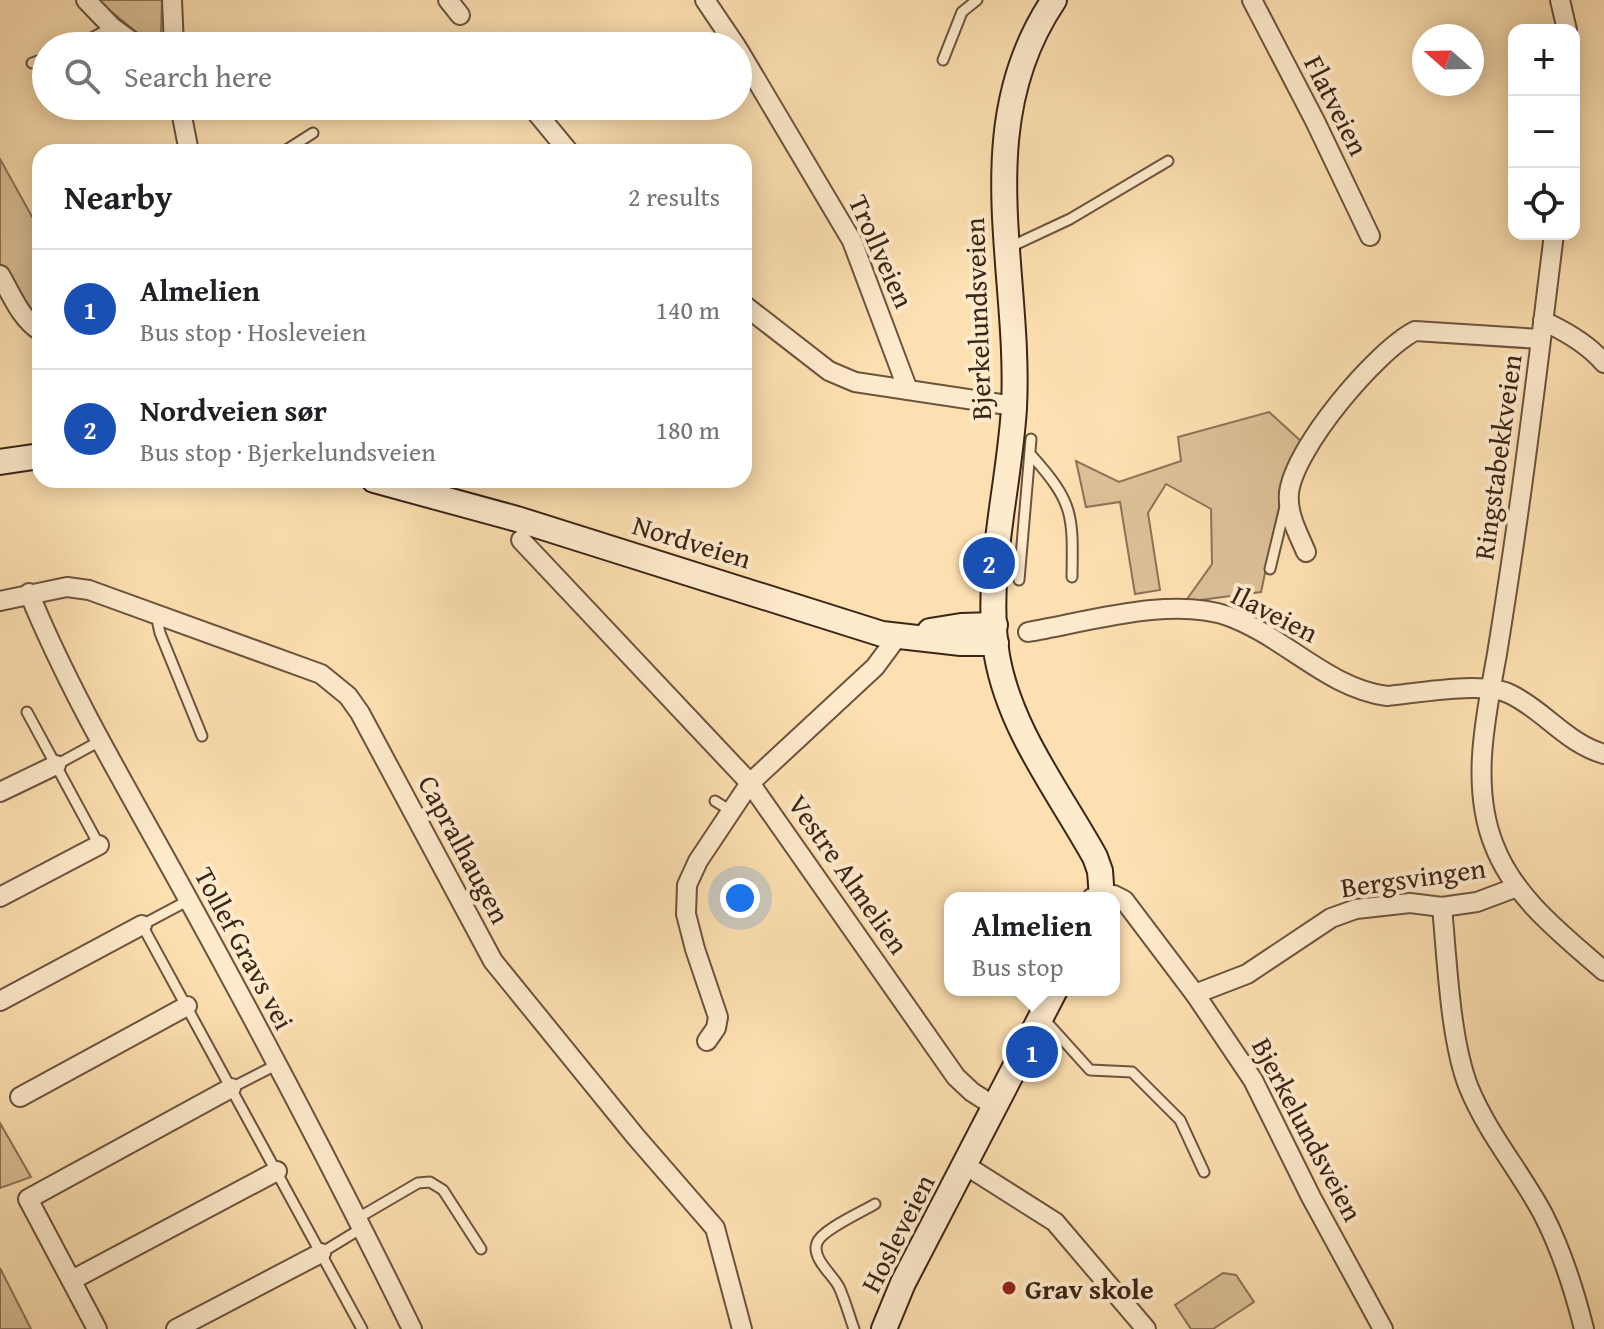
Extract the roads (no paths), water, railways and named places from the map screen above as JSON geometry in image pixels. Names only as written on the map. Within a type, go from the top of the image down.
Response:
[{"type":"main road","name":"Bjerkelundsveien","points":[[1047,2],[1020,72],[1008,124],[1003,175],[1014,406],[998,554],[995,634],[1008,697],[1017,720],[1095,857],[1099,892]]},
{"type":"main road","points":[[0,462],[32,457]]},
{"type":"main road","name":"Nordveien","points":[[427,488],[882,634],[898,636],[961,626],[995,634]]},
{"type":"main road","name":"Hosleveien","points":[[884,1329],[903,1283],[1052,996]]},
{"type":"street","points":[[86,0],[119,32]]},
{"type":"street","points":[[172,0],[173,32]]},
{"type":"street","points":[[448,0],[460,15]]},
{"type":"street","name":"Trollveien","points":[[705,0],[726,32]]},
{"type":"street","name":"Flatveien","points":[[1252,0],[1370,236]]},
{"type":"street","points":[[1560,0],[1566,24]]},
{"type":"street","name":"Trollveien","points":[[752,73],[852,241],[908,390]]},
{"type":"street","points":[[183,120],[187,144]]},
{"type":"street","points":[[543,120],[562,144]]},
{"type":"street","name":"Ringstabekkveien","points":[[1553,240],[1519,508],[1491,687],[1481,777],[1483,811],[1494,847],[1517,887],[1551,924],[1604,971]]},
{"type":"street","points":[[0,275],[20,311],[32,325]]},
{"type":"street","points":[[752,312],[811,360],[855,382],[1014,406]]},
{"type":"street","points":[[1306,552],[1290,515],[1289,492],[1301,458],[1314,436],[1379,358],[1401,338],[1415,331],[1432,330],[1562,329],[1601,357]]},
{"type":"street","name":"Vestre Almelien","points":[[521,540],[750,783],[956,1077],[994,1106]]},
{"type":"street","name":"Capralhaugen","points":[[0,601],[67,587],[109,595],[321,674],[348,696],[389,763],[493,961],[627,1127],[715,1228],[742,1329]]},
{"type":"street","name":"Tollef Gravs vei","points":[[29,593],[43,629],[100,741],[189,900],[360,1223],[412,1329]]},
{"type":"street","name":"Ilaveien","points":[[1028,632],[1163,610],[1208,611],[1230,616],[1293,649],[1343,683],[1371,694],[1387,696],[1491,687]]},
{"type":"street","name":"Vestre Almelien","points":[[707,1041],[716,1028],[717,1009],[686,914],[687,885],[723,806],[875,667],[898,636]]},
{"type":"street","points":[[1491,687],[1521,700],[1575,742],[1604,754]]},
{"type":"street","points":[[0,792],[56,765]]},
{"type":"street","points":[[0,897],[99,845]]},
{"type":"street","name":"Bergsvingen","points":[[1195,994],[1247,974],[1331,918],[1356,909],[1410,903],[1442,907],[1477,902],[1517,887]]},
{"type":"street","name":"Bjerkelundsveien","points":[[1120,898],[1143,923],[1195,994],[1253,1080],[1311,1197],[1383,1329]]},
{"type":"street","points":[[1442,907],[1452,1002],[1468,1085],[1499,1146],[1564,1258],[1584,1329]]},
{"type":"street","points":[[0,1001],[26,976],[142,925]]},
{"type":"street","points":[[20,1097],[187,1006]]},
{"type":"street","points":[[97,1329],[28,1199],[231,1088]]},
{"type":"street","name":"Hosleveien","points":[[965,1165],[1055,1222],[1146,1329]]},
{"type":"street","points":[[72,1280],[277,1171]]},
{"type":"street","points":[[176,1329],[321,1253]]},
{"type":"lane","points":[[943,60],[962,12],[977,0]]},
{"type":"lane","points":[[103,32],[112,27]]},
{"type":"lane","points":[[296,144],[313,133]]},
{"type":"lane","points":[[1005,249],[1070,219],[1168,161]]},
{"type":"lane","points":[[1019,580],[1032,456],[1031,439]]},
{"type":"lane","points":[[1032,456],[1055,483],[1069,506],[1073,541],[1072,577]]},
{"type":"lane","points":[[1270,569],[1289,492]]},
{"type":"lane","points":[[161,615],[158,624],[160,633],[202,736]]},
{"type":"lane","points":[[27,712],[99,845]]},
{"type":"lane","points":[[56,765],[100,741]]},
{"type":"lane","points":[[189,900],[142,925],[362,1329]]},
{"type":"lane","points":[[1041,1017],[1090,1070],[1132,1072],[1180,1120],[1204,1172]]},
{"type":"lane","points":[[231,1088],[276,1065]]},
{"type":"lane","points":[[321,1253],[418,1183],[430,1182],[443,1190],[481,1249]]},
{"type":"lane","points":[[854,1329],[838,1285],[821,1261],[817,1241],[875,1204]]},
{"type":"place","name":"Nordveien sør","points":[[989,563]]},
{"type":"place","name":"Almelien","points":[[1032,1052]]},
{"type":"place","name":"Grav skole","points":[[1009,1288]]}]
